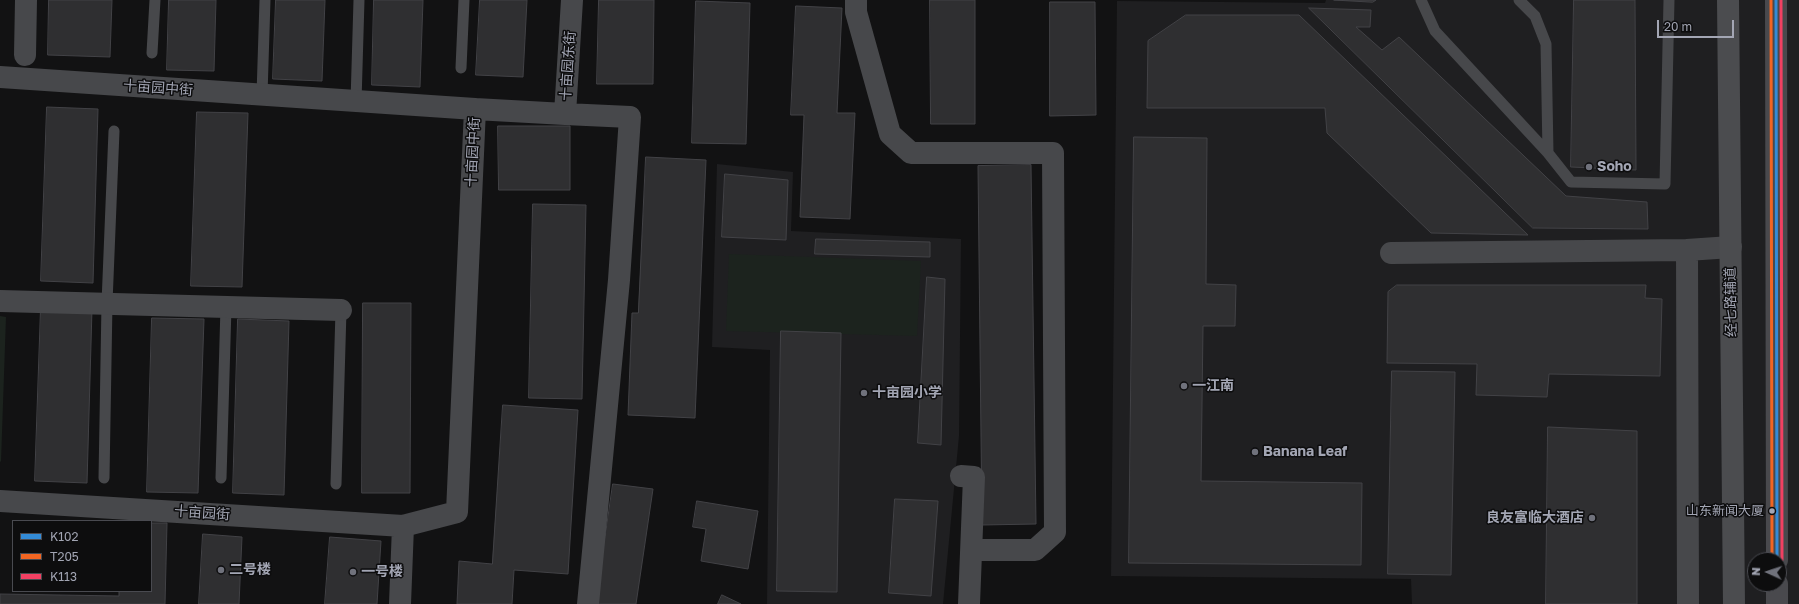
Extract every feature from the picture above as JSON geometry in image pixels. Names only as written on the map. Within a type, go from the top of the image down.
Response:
[{"type":"main road","points":[[1776,0],[1777,552]]},
{"type":"main road","points":[[1777,592],[1777,604]]},
{"type":"street","points":[[25,55],[26,0]]},
{"type":"street","name":"十亩园东街","points":[[475,110],[565,114],[572,0]]},
{"type":"street","points":[[856,0],[856,12],[890,134],[911,153],[1053,153],[1055,532],[1035,550],[972,550]]},
{"type":"street","name":"经七路辅道","points":[[1728,0],[1734,604]]},
{"type":"street","name":"十亩园中街","points":[[0,77],[475,110],[457,512],[403,526]]},
{"type":"street","points":[[565,114],[630,117],[619,280],[588,604]]},
{"type":"street","points":[[1391,253],[1687,250],[1731,247]]},
{"type":"street","points":[[1687,250],[1688,604]]},
{"type":"street","points":[[0,301],[341,310]]},
{"type":"street","points":[[961,476],[974,477],[969,604]]},
{"type":"street","name":"十亩园街","points":[[0,501],[403,526]]},
{"type":"street","points":[[400,604],[403,526]]},
{"type":"lane","points":[[152,53],[155,0]]},
{"type":"lane","points":[[262,95],[265,0]]},
{"type":"lane","points":[[356,102],[359,0]]},
{"type":"lane","points":[[461,68],[464,0]]},
{"type":"lane","points":[[1421,0],[1435,31],[1548,153],[1571,182],[1665,184],[1669,0]]},
{"type":"lane","points":[[1519,0],[1535,16],[1546,44],[1548,153]]},
{"type":"lane","points":[[104,478],[114,132]]},
{"type":"lane","points":[[221,478],[226,307]]},
{"type":"lane","points":[[336,484],[341,310]]},
{"type":"shaded area","points":[[1326,0],[1799,0],[1799,604],[1412,604],[1411,579],[1111,576],[1117,1],[1325,3]]},
{"type":"shaded area","name":"十亩园小学","points":[[717,164],[793,172],[791,231],[961,239],[959,436],[943,604],[767,604],[770,350],[712,347]]},
{"type":"shaded area","points":[[729,254],[921,261],[917,336],[726,331]]},
{"type":"shaded area","points":[[0,316],[6,317],[1,462],[0,461]]},
{"type":"building","points":[[49,0],[112,0],[110,57],[48,55]]},
{"type":"building","points":[[169,0],[216,0],[214,71],[167,70]]},
{"type":"building","points":[[276,0],[325,0],[322,81],[273,79]]},
{"type":"building","points":[[374,0],[423,0],[420,87],[372,85]]},
{"type":"building","points":[[480,0],[527,0],[523,77],[476,75]]},
{"type":"building","points":[[599,0],[654,0],[653,84],[597,84]]},
{"type":"building","points":[[930,0],[975,0],[975,124],[931,124]]},
{"type":"building","points":[[1334,0],[1376,0],[1373,2]]},
{"type":"building","points":[[1574,0],[1635,0],[1636,170],[1571,167]]},
{"type":"building","points":[[696,1],[750,3],[746,144],[692,143]]},
{"type":"building","points":[[1050,2],[1095,2],[1096,115],[1050,116]]},
{"type":"building","points":[[796,6],[842,8],[837,113],[855,113],[850,219],[800,217],[804,115],[791,115]]},
{"type":"building","points":[[1309,8],[1371,10],[1370,27],[1356,27],[1382,50],[1399,37],[1566,196],[1647,202],[1648,229],[1533,228]]},
{"type":"building","points":[[1186,15],[1299,15],[1528,235],[1431,233],[1327,133],[1325,108],[1147,108],[1148,41]]},
{"type":"building","points":[[47,107],[98,109],[93,283],[41,281]]},
{"type":"building","points":[[197,112],[248,113],[242,287],[191,286]]},
{"type":"building","points":[[498,126],[570,126],[570,190],[499,190]]},
{"type":"building","points":[[1134,137],[1207,138],[1206,284],[1236,285],[1235,326],[1203,326],[1201,481],[1362,483],[1361,565],[1129,563]]},
{"type":"building","points":[[646,157],[706,160],[695,418],[628,415],[632,313],[638,313]]},
{"type":"building","points":[[1031,165],[1036,524],[982,525],[978,166]]},
{"type":"building","points":[[725,174],[788,180],[786,240],[722,237]]},
{"type":"building","points":[[533,204],[586,205],[582,399],[529,398]]},
{"type":"building","points":[[816,239],[930,242],[930,257],[815,254]]},
{"type":"building","points":[[927,277],[945,279],[941,445],[918,443]]},
{"type":"building","points":[[1397,285],[1646,285],[1645,298],[1662,299],[1660,376],[1549,374],[1547,397],[1476,395],[1477,364],[1387,363],[1388,292]]},
{"type":"building","points":[[363,303],[411,303],[410,493],[362,493]]},
{"type":"building","points":[[41,307],[92,309],[87,483],[35,481]]},
{"type":"building","points":[[152,318],[204,319],[198,493],[147,492]]},
{"type":"building","points":[[238,319],[289,321],[284,495],[233,493]]},
{"type":"building","points":[[781,331],[841,333],[837,592],[777,591]]},
{"type":"building","points":[[1392,371],[1455,372],[1451,575],[1388,574]]},
{"type":"building","points":[[503,405],[578,410],[568,574],[514,570],[512,604],[457,604],[459,561],[492,564]]},
{"type":"building","name":"良友富临大酒店","points":[[1548,427],[1637,431],[1637,604],[1546,604]]},
{"type":"building","points":[[613,484],[653,489],[636,604],[596,604]]},
{"type":"building","points":[[895,499],[938,501],[931,596],[889,593]]},
{"type":"building","points":[[697,501],[758,511],[748,569],[701,561],[706,529],[693,527]]},
{"type":"building","points":[[152,523],[167,523],[165,604],[0,604],[0,594],[119,596],[119,592],[152,592]]},
{"type":"building","name":"二号楼","points":[[203,534],[242,537],[239,604],[199,604]]},
{"type":"building","name":"一号楼","points":[[330,537],[381,541],[377,604],[325,604]]},
{"type":"building","points":[[722,595],[741,604],[718,604]]},
{"type":"transit line","name":"T205","points":[[1771,0],[1772,552]]},
{"type":"transit line","name":"K102","points":[[1776,0],[1777,552]]},
{"type":"transit line","name":"K113","points":[[1781,0],[1782,552]]},
{"type":"place","name":"Soho","points":[[1589,167]]},
{"type":"place","name":"一江南","points":[[1184,386]]},
{"type":"place","name":"十亩园小学","points":[[864,393]]},
{"type":"place","name":"Banana Leaf","points":[[1255,452]]},
{"type":"place","name":"山东新闻大厦","points":[[1772,511]]},
{"type":"place","name":"良友富临大酒店","points":[[1592,518]]},
{"type":"place","name":"二号楼","points":[[221,570]]},
{"type":"place","name":"一号楼","points":[[353,572]]}]
